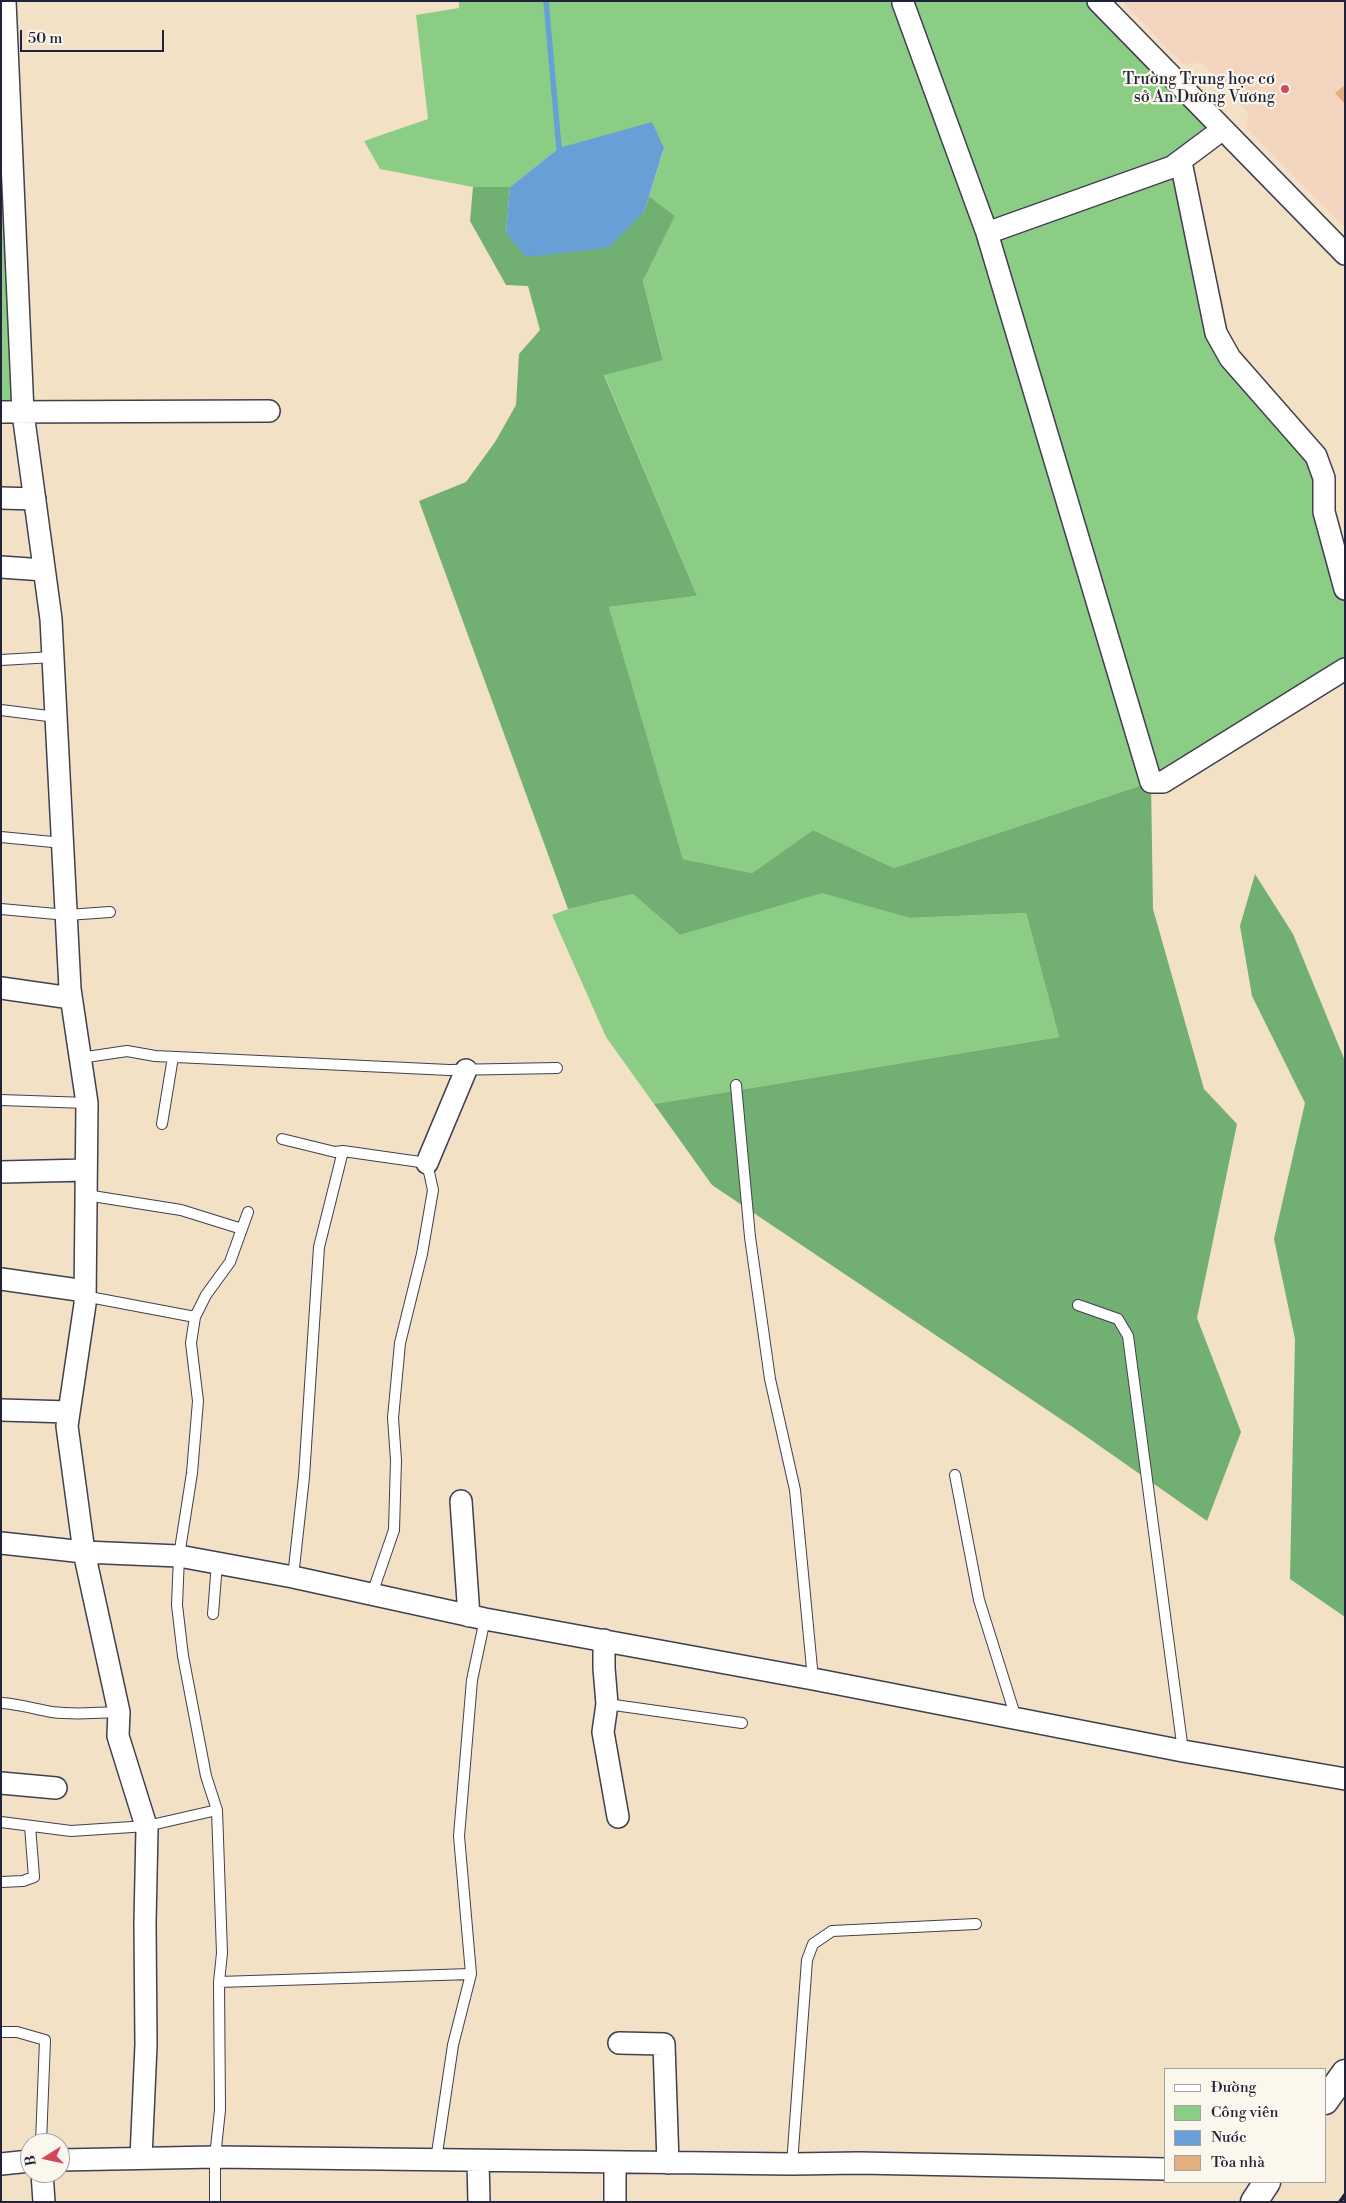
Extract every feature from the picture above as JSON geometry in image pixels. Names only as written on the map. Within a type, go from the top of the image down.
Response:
[{"type":"street","points":[[5,1],[23,412],[51,620],[72,998],[87,1103],[85,1294],[67,1426],[84,1552],[119,1712],[118,1736],[147,1826],[145,1922],[146,2045],[141,2158]]},
{"type":"street","points":[[1098,1],[1345,254]]},
{"type":"street","points":[[904,3],[987,233],[1151,782],[1163,782],[1345,669]]},
{"type":"street","points":[[987,233],[1172,167],[1223,129]]},
{"type":"street","points":[[1181,162],[1216,333],[1230,358],[1316,456],[1324,478],[1324,512],[1345,589]]},
{"type":"street","points":[[1,412],[269,412]]},
{"type":"street","points":[[1,498],[35,499]]},
{"type":"street","points":[[1,567],[44,570]]},
{"type":"street","points":[[1,988],[72,998]]},
{"type":"street","points":[[427,1163],[466,1070]]},
{"type":"street","points":[[1,1172],[86,1170]]},
{"type":"street","points":[[1,1279],[85,1294]]},
{"type":"street","points":[[1,1410],[69,1412]]},
{"type":"street","points":[[461,1501],[477,1618]]},
{"type":"street","points":[[1,1544],[84,1552],[179,1556],[293,1577],[477,1618],[813,1679],[1184,1751],[1345,1779]]},
{"type":"street","points":[[604,1640],[607,1704],[603,1732],[618,1817]]},
{"type":"street","points":[[1,1783],[56,1788]]},
{"type":"street","points":[[619,2043],[664,2044],[668,2163]]},
{"type":"street","points":[[1326,2100],[1345,2073]]},
{"type":"street","points":[[70,2160],[215,2157],[668,2163],[859,2163],[1164,2169]]},
{"type":"street","points":[[478,2161],[479,2202]]},
{"type":"street","points":[[1,2164],[20,2162]]},
{"type":"street","points":[[614,2202],[615,2162]]},
{"type":"street","points":[[43,2183],[44,2202]]},
{"type":"street","points":[[1254,2202],[1266,2183]]},
{"type":"lane","points":[[1,660],[53,657]]},
{"type":"lane","points":[[1,710],[56,716]]},
{"type":"lane","points":[[1,837],[63,843]]},
{"type":"lane","points":[[1,909],[66,915],[110,912]]},
{"type":"lane","points":[[80,1058],[127,1051],[155,1056],[466,1070],[557,1068]]},
{"type":"lane","points":[[162,1124],[173,1057]]},
{"type":"lane","points":[[736,1085],[750,1237],[770,1379],[794,1490],[813,1679]]},
{"type":"lane","points":[[1,1100],[87,1103]]},
{"type":"lane","points":[[282,1139],[336,1152],[343,1151],[427,1163],[433,1190],[422,1254],[400,1343],[393,1418],[396,1460],[394,1530],[372,1594]]},
{"type":"lane","points":[[293,1577],[304,1477],[319,1247],[343,1151]]},
{"type":"lane","points":[[86,1195],[181,1210],[242,1229]]},
{"type":"lane","points":[[215,2202],[215,2157],[220,2110],[219,1982],[222,1953],[217,1810],[206,1776],[183,1656],[177,1605],[179,1556],[192,1473],[198,1401],[191,1343],[195,1317],[206,1295],[230,1262],[248,1212]]},
{"type":"lane","points":[[85,1294],[195,1317]]},
{"type":"lane","points":[[1078,1305],[1118,1319],[1128,1336],[1184,1751]]},
{"type":"lane","points":[[955,1475],[979,1600],[1016,1718]]},
{"type":"lane","points":[[213,1614],[217,1563]]},
{"type":"lane","points":[[436,2160],[453,2045],[471,1974],[459,1836],[477,1618]]},
{"type":"lane","points":[[1,1703],[18,1704],[50,1712],[77,1714],[119,1712]]},
{"type":"lane","points":[[607,1704],[742,1723]]},
{"type":"lane","points":[[1,1822],[71,1831],[147,1826],[217,1810]]},
{"type":"lane","points":[[1,1882],[23,1881],[34,1877],[30,1826]]},
{"type":"lane","points":[[792,2164],[807,1960],[813,1944],[832,1931],[976,1924]]},
{"type":"lane","points":[[219,1982],[471,1974]]},
{"type":"lane","points":[[1,2032],[17,2032],[45,2040],[41,2133]]},
{"type":"shaded area","name":"Trường Trung học cơ sở An Dương Vương","points":[[1122,1],[1345,1],[1345,227],[1246,127],[1249,114],[1202,63],[1183,64]]},
{"type":"green space","points":[[1,1],[23,413],[1,411]]},
{"type":"green space","points":[[459,1],[1098,1],[1223,129],[1181,163],[1222,346],[1321,468],[1345,589],[1345,669],[1151,782],[894,868],[813,830],[752,873],[683,859],[609,607],[697,596],[604,374],[663,359],[643,281],[675,216],[649,196],[664,149],[559,148],[510,187],[473,187],[380,169],[364,141],[428,119],[416,15],[459,8]]},
{"type":"green space","points":[[473,187],[510,187],[506,233],[644,212],[649,196],[675,216],[643,281],[663,360],[604,375],[697,596],[609,607],[683,859],[752,873],[813,830],[894,868],[1151,782],[1153,909],[1204,1089],[1237,1124],[1197,1318],[1241,1432],[1207,1521],[1074,1428],[712,1185],[654,1104],[1059,1037],[1026,913],[910,918],[822,893],[680,935],[633,894],[568,909],[419,501],[466,482],[495,442],[516,405],[519,354],[540,330],[528,286],[506,285],[470,221]]},
{"type":"green space","points":[[1255,874],[1293,934],[1345,1061],[1345,1617],[1290,1579],[1295,1339],[1274,1239],[1305,1103],[1252,996],[1240,926]]},
{"type":"green space","points":[[822,892],[910,918],[1026,913],[1059,1037],[654,1104],[606,1037],[552,915],[568,909],[633,894],[680,935]]},
{"type":"water","points":[[652,122],[664,148],[644,212],[608,248],[526,257],[506,233],[510,187],[559,148]]},
{"type":"building","points":[[1345,85],[1345,104],[1335,93]]},
{"type":"waterway","points":[[546,1],[559,148]]},
{"type":"railway","points":[[1340,2202],[1345,2195]]},
{"type":"place","name":"Trường Trung học cơ sở An Dương Vương","points":[[1285,89]]}]
